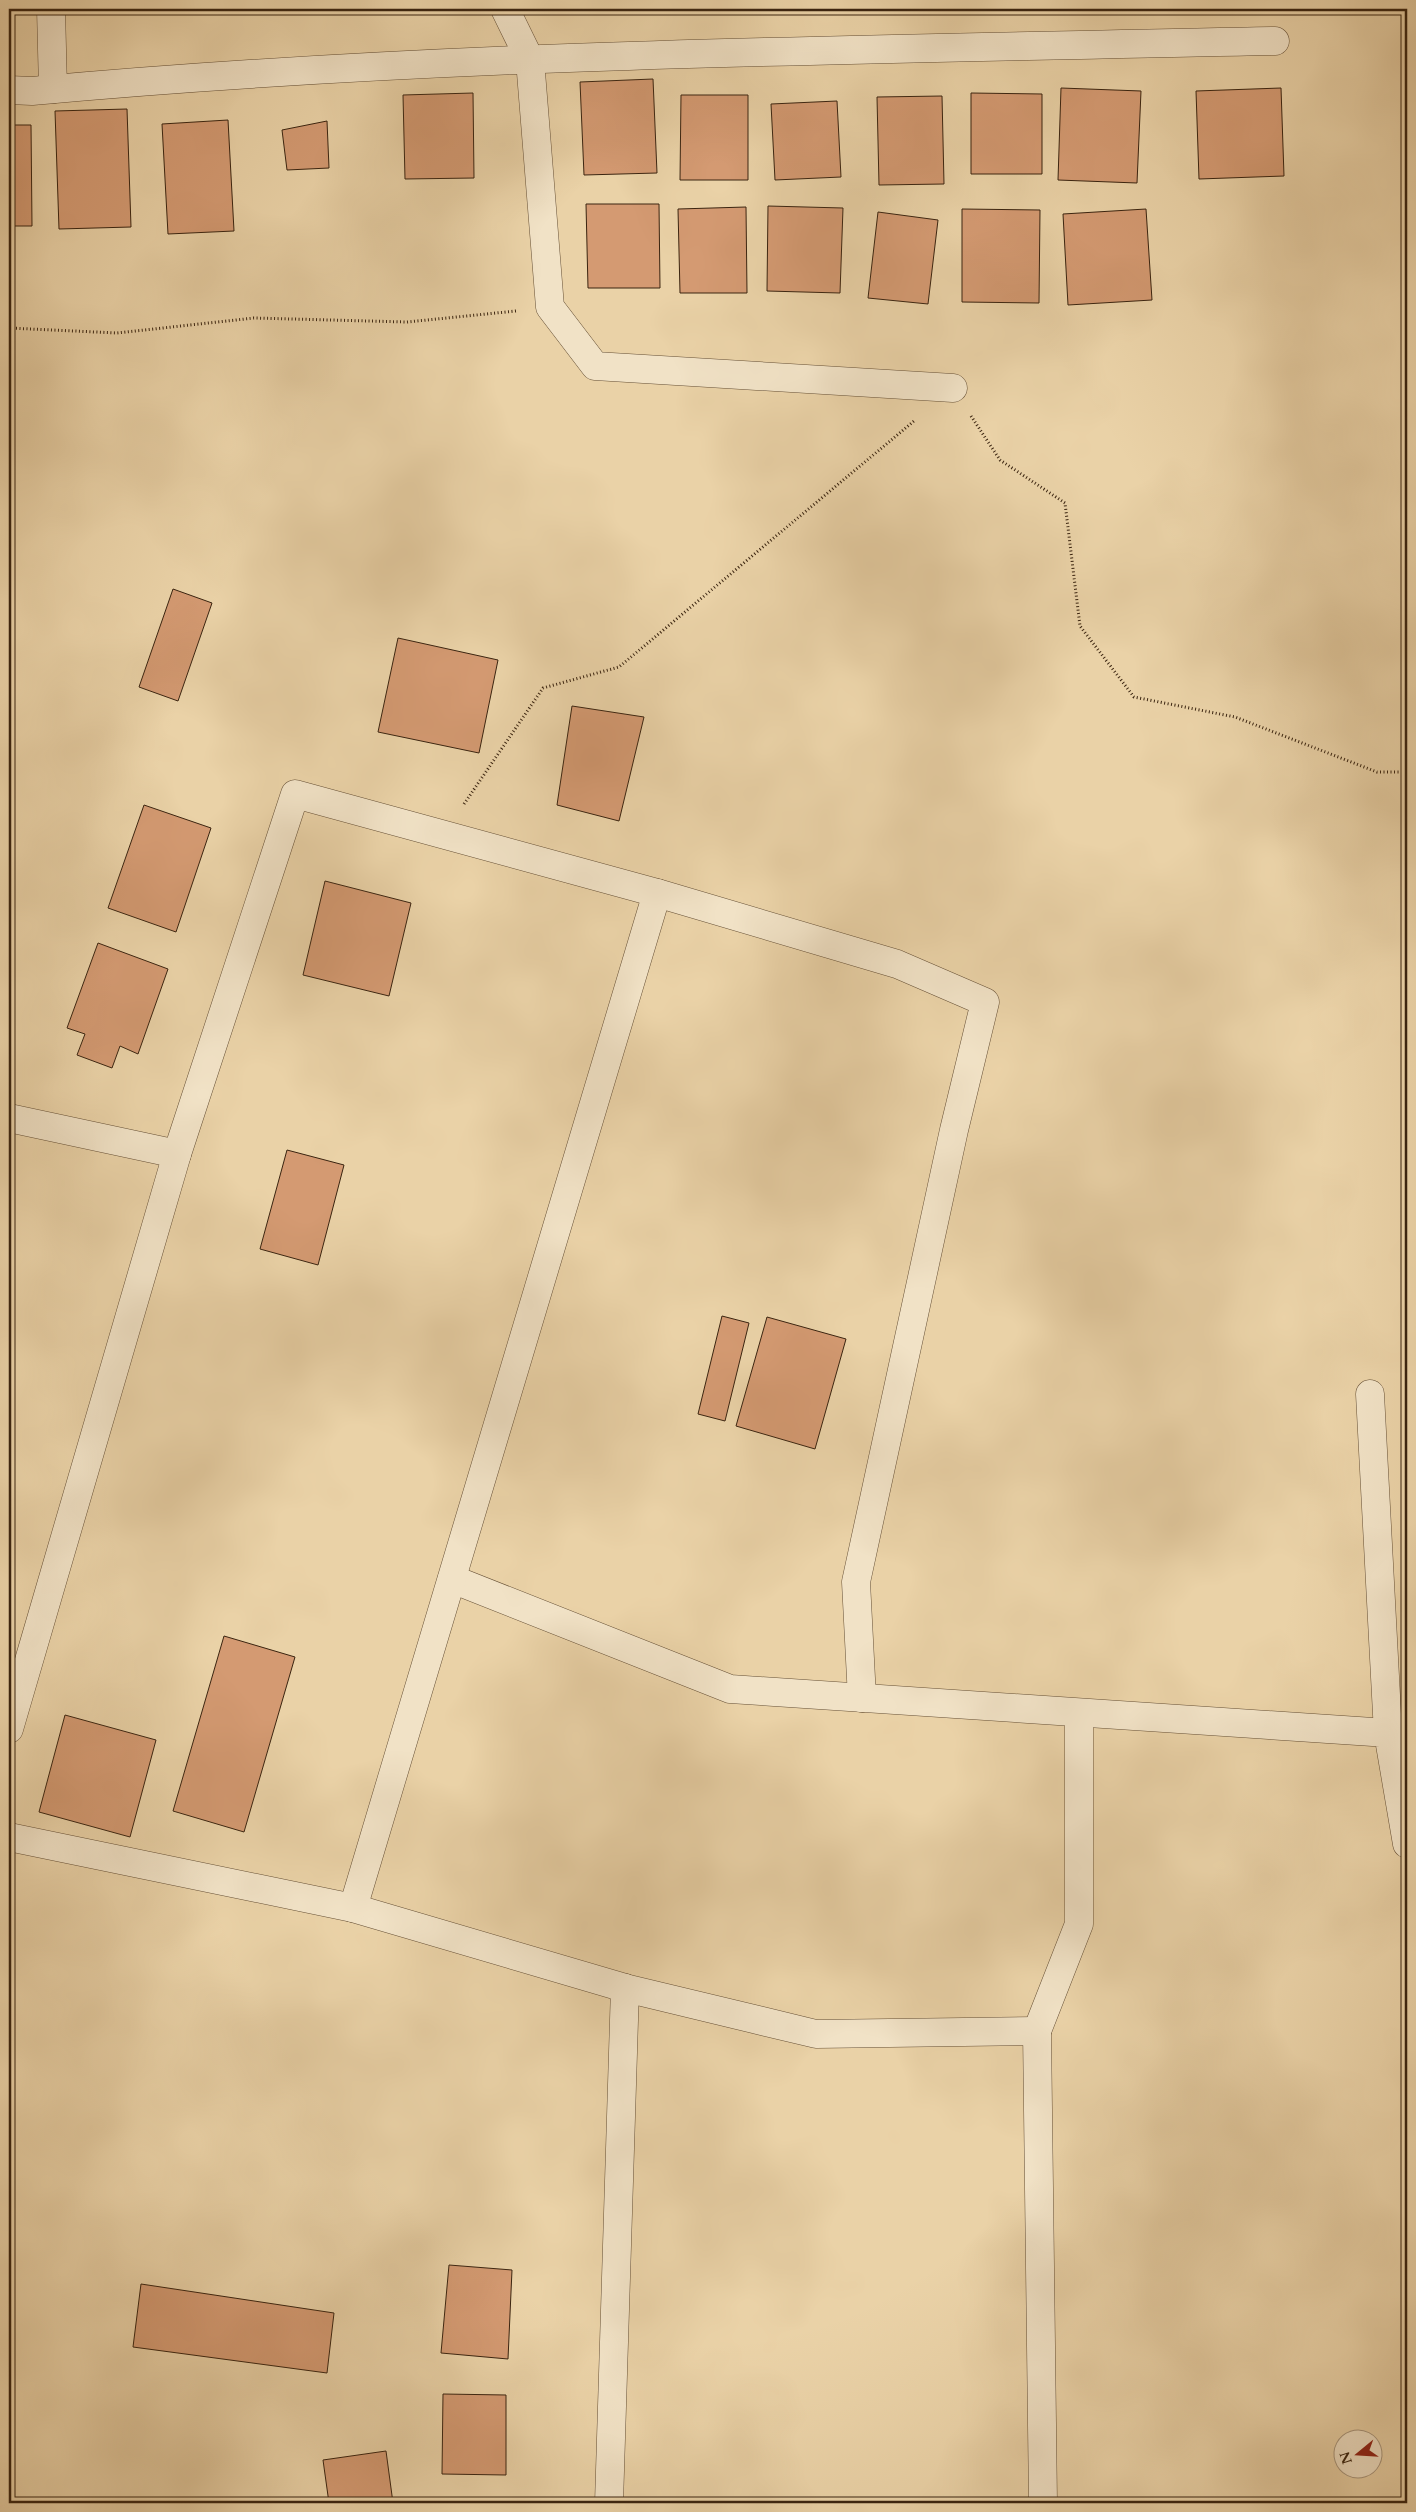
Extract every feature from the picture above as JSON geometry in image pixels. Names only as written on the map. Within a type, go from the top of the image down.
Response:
[{"type":"street","points":[[51,9],[53,89]]},
{"type":"street","points":[[505,9],[530,60],[550,307],[595,366],[953,388]]},
{"type":"street","points":[[9,90],[53,89],[369,68],[643,55],[1274,41]]},
{"type":"street","points":[[9,1729],[177,1154],[295,794],[657,893],[896,964],[985,1002],[954,1130],[856,1582],[862,1698]]},
{"type":"street","points":[[353,1908],[657,893]]},
{"type":"street","points":[[9,1118],[177,1154]]},
{"type":"street","points":[[1370,1394],[1388,1733],[1407,1844]]},
{"type":"street","points":[[452,1579],[730,1689],[1388,1733]]},
{"type":"street","points":[[1043,2503],[1037,2031],[1079,1924],[1079,1712]]},
{"type":"street","points":[[9,1837],[353,1908],[625,1988],[816,2034],[1037,2031]]},
{"type":"street","points":[[609,2503],[625,1988]]},
{"type":"path","points":[[9,328],[117,334],[254,318],[407,322],[550,307]]},
{"type":"path","points":[[443,835],[543,688],[619,667],[953,388],[1000,460],[1065,503],[1080,626],[1134,697],[1235,717],[1377,772],[1407,772]]},
{"type":"building","points":[[653,79],[657,173],[584,175],[580,82]]},
{"type":"building","points":[[1061,88],[1141,91],[1137,183],[1058,180]]},
{"type":"building","points":[[1281,88],[1284,176],[1199,179],[1196,91]]},
{"type":"building","points":[[473,93],[474,178],[405,179],[403,95]]},
{"type":"building","points":[[971,93],[1042,94],[1042,174],[971,174]]},
{"type":"building","points":[[681,95],[748,95],[748,180],[680,180]]},
{"type":"building","points":[[942,96],[944,184],[879,185],[877,97]]},
{"type":"building","points":[[837,101],[841,177],[775,180],[771,104]]},
{"type":"building","points":[[127,109],[131,227],[59,229],[55,111]]},
{"type":"building","points":[[228,120],[234,231],[168,234],[162,124]]},
{"type":"building","points":[[327,121],[329,168],[287,170],[282,130]]},
{"type":"building","points":[[9,125],[31,125],[32,226],[9,226]]},
{"type":"building","points":[[586,204],[659,204],[660,288],[588,288]]},
{"type":"building","points":[[768,206],[843,208],[840,293],[767,291]]},
{"type":"building","points":[[746,207],[747,293],[680,293],[678,209]]},
{"type":"building","points":[[962,209],[1040,210],[1039,303],[962,302]]},
{"type":"building","points":[[1146,209],[1152,300],[1068,305],[1063,214]]},
{"type":"building","points":[[878,212],[938,220],[928,304],[868,298]]},
{"type":"building","points":[[173,589],[212,603],[178,701],[139,687]]},
{"type":"building","points":[[398,638],[498,660],[479,753],[378,732]]},
{"type":"building","points":[[572,706],[644,717],[619,821],[557,805]]},
{"type":"building","points":[[144,805],[211,828],[176,932],[108,908]]},
{"type":"building","points":[[325,881],[411,903],[389,996],[303,975]]},
{"type":"building","points":[[98,943],[168,969],[138,1054],[120,1046],[112,1068],[77,1055],[85,1034],[67,1028]]},
{"type":"building","points":[[287,1150],[344,1165],[318,1265],[260,1249]]},
{"type":"building","points":[[722,1316],[749,1323],[725,1421],[698,1414]]},
{"type":"building","points":[[767,1317],[846,1339],[815,1449],[736,1426]]},
{"type":"building","points":[[224,1636],[295,1657],[244,1832],[173,1811]]},
{"type":"building","points":[[65,1715],[156,1740],[130,1837],[39,1812]]},
{"type":"building","points":[[449,2265],[512,2270],[508,2359],[441,2353]]},
{"type":"building","points":[[141,2284],[334,2313],[327,2373],[133,2347]]},
{"type":"building","points":[[443,2394],[506,2395],[506,2475],[442,2474]]},
{"type":"building","points":[[386,2451],[393,2503],[329,2503],[323,2460]]}]
